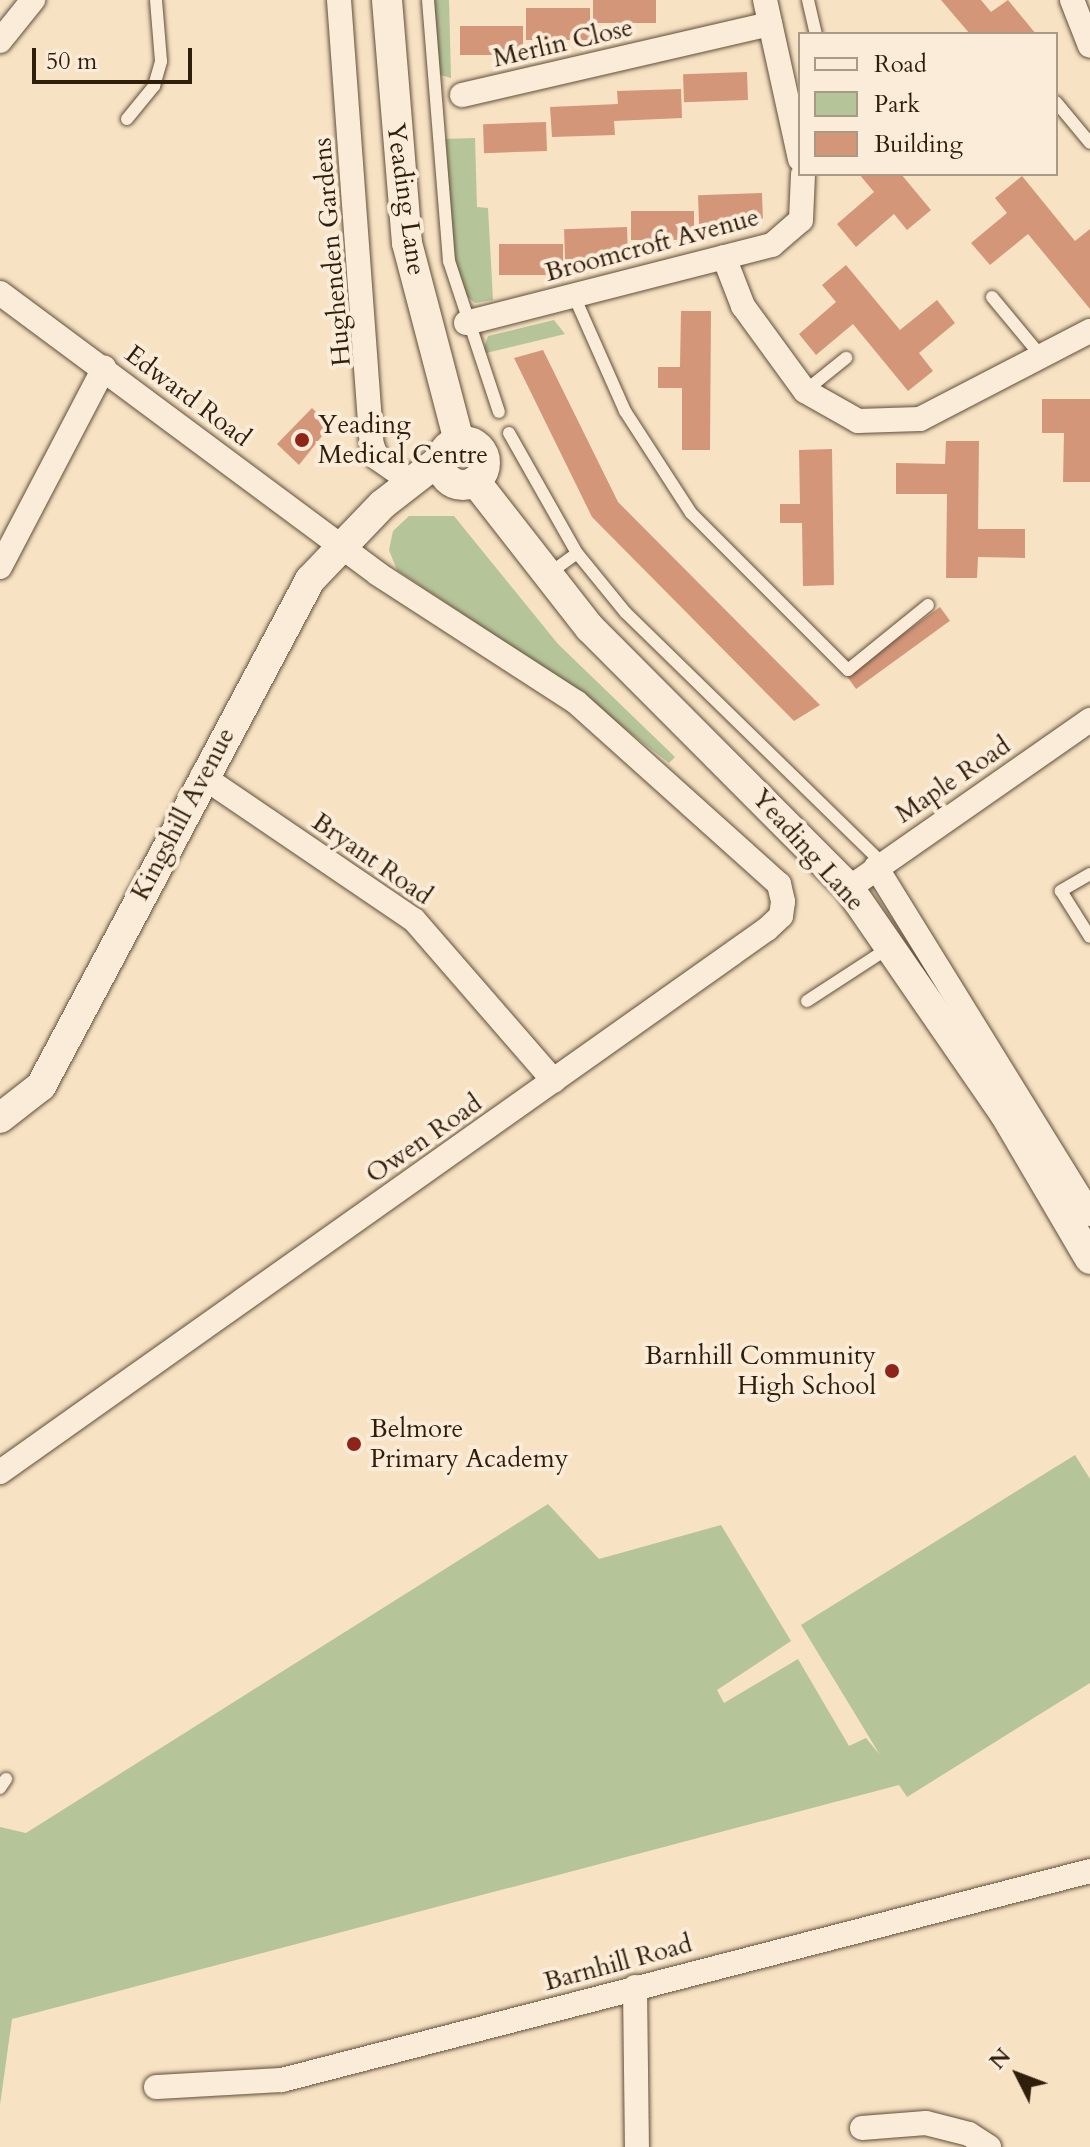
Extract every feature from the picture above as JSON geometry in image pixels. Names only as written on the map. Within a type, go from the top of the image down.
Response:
[{"type":"street","points":[[0,41],[33,0]]},
{"type":"street","name":"Hughenden Gardens","points":[[339,0],[372,445],[377,458],[410,481]]},
{"type":"street","name":"Yeading Lane","points":[[387,0],[407,243],[456,465],[547,575],[655,697],[849,888],[1005,1114],[1090,1259]]},
{"type":"street","points":[[765,0],[794,99],[798,139]]},
{"type":"street","points":[[1072,0],[1090,46]]},
{"type":"street","name":"Merlin Close","points":[[462,95],[770,24]]},
{"type":"street","name":"Broomcroft Avenue","points":[[466,323],[772,245],[801,220],[803,176]]},
{"type":"street","points":[[724,257],[743,306],[805,391],[830,410],[888,424],[920,419],[1090,331]]},
{"type":"street","name":"Edward Road","points":[[0,293],[340,546]]},
{"type":"street","points":[[0,567],[104,368]]},
{"type":"street","name":"Kingshill Avenue","points":[[0,1118],[41,1086],[202,776],[301,595],[340,546],[376,516],[410,481],[456,465]]},
{"type":"street","name":"Kingshill Avenue","points":[[376,516],[456,465]]},
{"type":"street","name":"Owen Road","points":[[0,1472],[554,1081],[781,916],[779,884],[576,702],[340,546]]},
{"type":"street","name":"Maple Road","points":[[849,888],[1088,725]]},
{"type":"street","name":"Bryant Road","points":[[202,776],[414,920],[554,1081]]},
{"type":"street","points":[[879,865],[1090,1214]]},
{"type":"street","name":"Barnhill Road","points":[[156,2087],[282,2080],[1090,1871]]},
{"type":"street","points":[[635,1987],[637,2147]]},
{"type":"street","points":[[862,2128],[926,2123],[969,2134],[989,2147]]},
{"type":"lane","points":[[127,119],[154,86],[161,61],[156,0]]},
{"type":"lane","points":[[428,0],[440,205],[466,323],[499,412]]},
{"type":"lane","points":[[808,0],[816,32]]},
{"type":"lane","points":[[1058,104],[1090,143]]},
{"type":"lane","points":[[574,296],[625,411],[691,513],[848,670],[928,605]]},
{"type":"lane","points":[[992,297],[1041,356]]},
{"type":"lane","points":[[805,391],[846,358]]},
{"type":"lane","points":[[509,433],[577,553],[681,673],[829,806],[879,865]]},
{"type":"lane","points":[[547,575],[577,553]]},
{"type":"lane","points":[[1090,874],[1061,891],[1090,937]]},
{"type":"lane","points":[[807,1001],[890,947]]},
{"type":"green space","points":[[433,0],[449,0],[451,78],[437,74]]},
{"type":"green space","points":[[475,138],[477,207],[488,208],[493,300],[475,303],[462,292],[444,201],[442,139]]},
{"type":"green space","points":[[554,320],[565,334],[482,354],[488,336]]},
{"type":"green space","points":[[409,516],[454,516],[558,644],[675,757],[669,763],[569,685],[397,570],[389,550],[393,531]]},
{"type":"green space","points":[[1075,1455],[1090,1479],[1090,1683],[907,1797],[899,1785],[12,2019],[0,2105],[0,1827],[26,1833],[548,1504],[599,1559],[721,1525],[791,1641],[717,1690],[724,1703],[798,1659],[849,1746],[866,1738],[880,1755],[801,1625]]},
{"type":"building","points":[[593,0],[656,0],[656,23],[593,23]]},
{"type":"building","points":[[941,0],[981,0],[991,12],[1008,0],[1034,32],[968,32]]},
{"type":"building","points":[[526,8],[590,8],[590,40],[526,40]]},
{"type":"building","points":[[460,26],[523,26],[523,55],[460,55]]},
{"type":"building","points":[[747,72],[748,100],[684,102],[683,74]]},
{"type":"building","points":[[681,89],[682,118],[614,121],[615,135],[552,137],[550,107],[618,104],[617,91]]},
{"type":"building","points":[[546,122],[547,151],[484,153],[483,124]]},
{"type":"building","points":[[861,176],[903,176],[931,210],[907,230],[894,214],[856,247],[837,224],[874,192]]},
{"type":"building","points":[[1022,176],[1075,241],[1090,229],[1090,309],[1028,234],[990,265],[971,243],[1007,213],[995,198]]},
{"type":"building","points":[[762,193],[763,222],[699,224],[698,195]]},
{"type":"building","points":[[631,211],[694,211],[694,240],[631,240]]},
{"type":"building","points":[[627,227],[628,257],[565,259],[564,229]]},
{"type":"building","points":[[499,244],[563,244],[563,275],[499,275]]},
{"type":"building","points":[[846,265],[900,330],[937,300],[955,323],[919,353],[933,371],[908,391],[853,324],[816,355],[799,334],[836,302],[822,285]]},
{"type":"building","points":[[681,311],[711,311],[710,450],[682,450],[682,388],[658,388],[658,367],[680,367]]},
{"type":"building","points":[[543,350],[618,502],[820,705],[794,721],[592,517],[514,358]]},
{"type":"building","points":[[1042,399],[1090,399],[1090,482],[1063,482],[1064,433],[1042,433]]},
{"type":"building","name":"Yeading Medical Centre","points":[[312,408],[330,426],[299,465],[277,444]]},
{"type":"building","points":[[946,441],[979,441],[978,529],[1025,529],[1025,558],[978,557],[977,578],[946,578],[947,494],[896,494],[896,463],[945,464]]},
{"type":"building","points":[[832,449],[834,585],[803,586],[802,523],[780,523],[780,504],[800,504],[799,450]]},
{"type":"building","points":[[940,607],[950,621],[856,689],[846,675]]},
{"type":"place","name":"Yeading Medical Centre","points":[[302,440]]},
{"type":"place","name":"Barnhill Community High School","points":[[892,1371]]},
{"type":"place","name":"Belmore Primary Academy","points":[[354,1444]]}]
